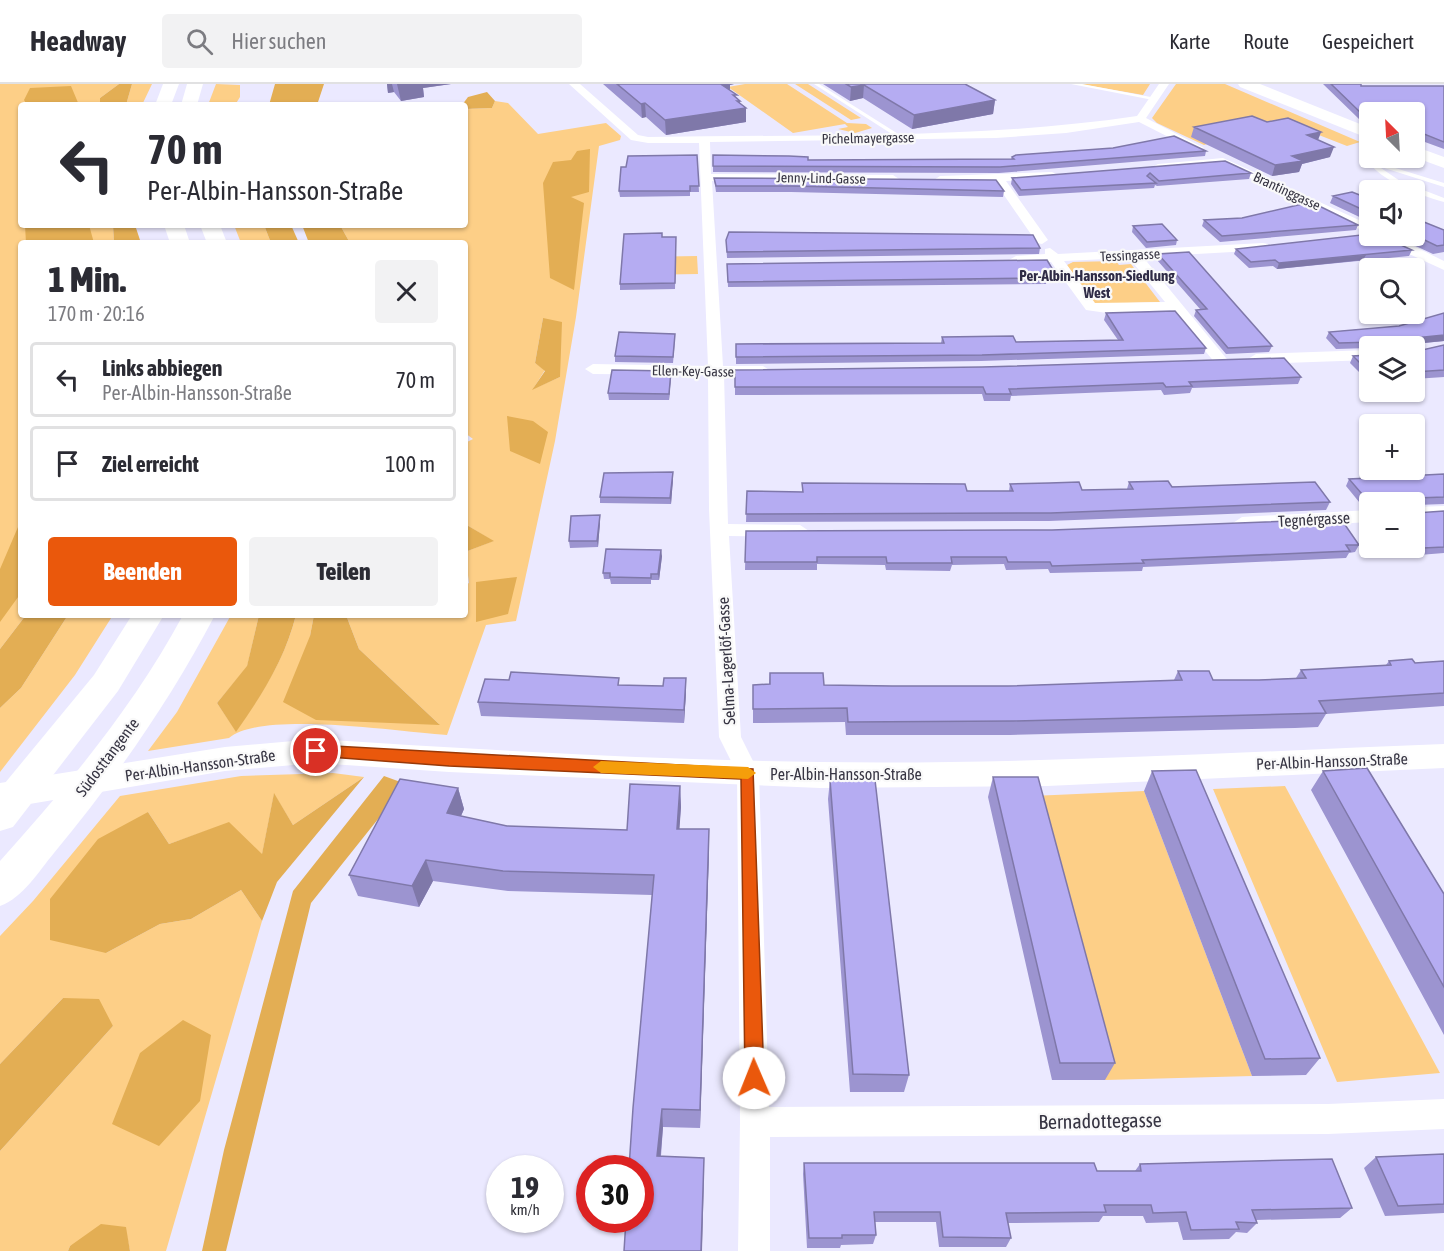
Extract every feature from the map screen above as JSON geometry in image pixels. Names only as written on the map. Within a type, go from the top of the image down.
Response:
[{"type":"main road","points":[[163,102],[171,84]]},
{"type":"main road","points":[[190,102],[195,84]]},
{"type":"main road","points":[[1246,84],[1359,130]]},
{"type":"main road","points":[[1425,156],[1444,163]]},
{"type":"main road","points":[[0,816],[106,683],[146,618]]},
{"type":"main road","name":"Südosttangente","points":[[0,889],[47,836],[128,731],[161,683],[197,618]]},
{"type":"street","name":"Pichelmayergasse","points":[[574,84],[635,138],[704,140],[996,135],[1088,127],[1140,119]]},
{"type":"street","points":[[1140,119],[1164,84]]},
{"type":"street","name":"Brantinggasse","points":[[1140,119],[1359,225]]},
{"type":"street","name":"Selma-Lagerlöf-Gasse","points":[[704,140],[715,264],[719,530],[730,737],[748,773],[755,1122],[754,1251]]},
{"type":"street","points":[[1140,169],[1223,160]]},
{"type":"street","name":"Jenny-Lind-Gasse","points":[[706,177],[917,180],[1070,175]]},
{"type":"street","points":[[999,179],[1048,250],[1093,308],[1174,306]]},
{"type":"street","points":[[1351,238],[1359,237]]},
{"type":"street","name":"Tessingasse","points":[[999,261],[1048,250],[1134,255],[1274,246]]},
{"type":"street","points":[[1402,246],[1444,266]]},
{"type":"street","points":[[1134,255],[1174,306],[1232,360]]},
{"type":"street","points":[[1198,362],[1359,355]]},
{"type":"street","name":"Ellen-Key-Gasse","points":[[593,369],[784,371]]},
{"type":"street","points":[[1425,512],[1444,511]]},
{"type":"street","name":"Tegnérgasse","points":[[1223,524],[1359,517]]},
{"type":"street","points":[[719,530],[823,532]]},
{"type":"street","name":"Per-Albin-Hansson-Straße","points":[[0,796],[225,759],[316,751],[449,760],[748,773],[876,775],[1047,773],[1444,756]]},
{"type":"street","name":"Bernadottegasse","points":[[755,1122],[1088,1122],[1328,1119],[1444,1114]]},
{"type":"lane","points":[[816,84],[900,137]]},
{"type":"lane","points":[[1073,84],[1153,98]]},
{"type":"lane","points":[[1377,168],[1398,180]]},
{"type":"lane","points":[[1395,168],[1444,185]]},
{"type":"lane","points":[[1425,191],[1444,195]]},
{"type":"lane","points":[[1425,193],[1444,200]]},
{"type":"shaded area","points":[[0,84],[119,84],[100,98],[100,102],[18,102],[18,228],[113,228],[114,240],[18,240],[18,618],[24,618],[0,649]]},
{"type":"shaded area","points":[[119,84],[132,84],[127,102],[100,102],[100,98]]},
{"type":"shaded area","points":[[132,84],[152,84],[143,102],[127,102]]},
{"type":"shaded area","points":[[216,84],[240,85],[240,97],[237,102],[209,102]]},
{"type":"shaded area","points":[[275,84],[324,84],[318,102],[270,102]]},
{"type":"shaded area","points":[[745,84],[787,84],[847,123],[866,124],[872,128],[855,133],[838,129],[848,127],[845,124],[793,133],[728,87]]},
{"type":"shaded area","points":[[795,84],[808,84],[861,118],[851,120]]},
{"type":"shaded area","points":[[1080,84],[1150,84],[1143,95]]},
{"type":"shaded area","points":[[1176,84],[1225,84],[1359,142],[1347,146],[1283,121],[1204,145],[1157,123],[1152,118]]},
{"type":"shaded area","points":[[71,86],[78,102],[25,102],[30,88]]},
{"type":"shaded area","points":[[487,92],[495,101],[492,108],[468,109],[468,102],[464,102],[468,97]]},
{"type":"shaded area","points":[[495,101],[508,103],[538,134],[606,123],[621,136],[620,140],[599,146],[576,317],[555,441],[516,621],[486,625],[447,735],[333,725],[270,725],[246,730],[229,738],[148,751],[177,712],[229,618],[258,618],[247,667],[217,703],[236,731],[272,676],[286,646],[295,618],[313,618],[310,636],[440,725],[359,649],[347,618],[468,618],[468,551],[493,541],[468,526],[468,442],[473,439],[468,435],[468,240],[348,240],[342,228],[468,228],[468,109],[492,108]],"holes":[[[543,318],[560,377],[533,389],[545,370],[535,363]]]},
{"type":"shaded area","points":[[590,149],[589,192],[571,197],[584,203],[574,290],[550,278],[543,183],[553,162],[571,160],[577,151]]},
{"type":"shaded area","points":[[25,228],[90,228],[93,240],[26,240]]},
{"type":"shaded area","points":[[113,228],[136,228],[140,240],[114,240]]},
{"type":"shaded area","points":[[235,228],[265,228],[270,240],[240,240]]},
{"type":"shaded area","points":[[265,228],[292,228],[298,240],[270,240]]},
{"type":"shaded area","points":[[303,228],[342,228],[348,240],[308,240]]},
{"type":"shaded area","points":[[697,256],[698,274],[639,275],[639,257]]},
{"type":"shaded area","points":[[1116,261],[1119,265],[1131,264],[1160,302],[1094,304],[1067,265],[1073,262]]},
{"type":"shaded area","points":[[543,318],[562,322],[560,377],[532,390],[545,371],[535,363]]},
{"type":"shaded area","points":[[507,416],[533,421],[548,432],[540,464],[510,451]]},
{"type":"shaded area","points":[[468,526],[494,541],[468,551]]},
{"type":"shaded area","points":[[18,527],[18,597],[0,622],[0,569]]},
{"type":"shaded area","points":[[517,577],[508,614],[476,622],[476,582]]},
{"type":"shaded area","points":[[24,618],[66,618],[21,688],[0,708],[0,649]]},
{"type":"shaded area","points":[[66,618],[111,618],[75,675],[0,772],[0,708],[21,688]]},
{"type":"shaded area","points":[[258,618],[295,618],[286,647],[272,676],[236,732],[217,703],[247,666]]},
{"type":"shaded area","points":[[313,618],[347,618],[359,649],[440,725],[316,720],[283,702],[310,636]]},
{"type":"shaded area","points":[[333,773],[364,777],[293,825],[274,794],[262,855],[229,823],[169,844],[148,812],[106,953],[160,924],[191,919],[241,890],[262,921],[166,1251],[130,1251],[125,1227],[70,1246],[68,1251],[0,1251],[0,1151],[113,1026],[63,998],[0,1064],[0,936],[33,901],[120,796],[241,776]]},
{"type":"shaded area","points":[[384,776],[406,784],[311,903],[226,1251],[202,1251],[224,1150],[293,891]]},
{"type":"shaded area","points":[[364,777],[277,882],[262,921],[241,890],[191,919],[160,924],[106,953],[50,940],[50,899],[98,839],[148,812],[169,844],[229,822],[262,854],[274,793],[293,825]]},
{"type":"shaded area","points":[[1285,786],[1440,1073],[1337,1082],[1213,789]]},
{"type":"shaded area","points":[[1144,791],[1252,1076],[1105,1080],[1032,796]]},
{"type":"shaded area","points":[[63,998],[99,999],[113,1026],[0,1151],[0,1064]]},
{"type":"shaded area","points":[[183,1020],[211,1035],[200,1101],[159,1146],[112,1124],[140,1053]]},
{"type":"shaded area","points":[[101,1224],[126,1227],[130,1251],[68,1251],[70,1246]]},
{"type":"building","points":[[617,84],[727,84],[722,85],[737,95],[733,95],[746,108],[665,120]]},
{"type":"building","points":[[846,84],[965,84],[995,100],[914,115],[864,85],[851,87]]},
{"type":"building","points":[[1331,84],[1444,86],[1444,142],[1425,134],[1425,102],[1359,102],[1359,111]]},
{"type":"building","points":[[1252,116],[1267,122],[1288,118],[1321,132],[1307,135],[1334,147],[1292,156],[1303,161],[1275,165],[1194,127]]},
{"type":"building","points":[[1174,136],[1206,151],[1000,167],[713,166],[713,155],[808,157],[808,160],[1014,159],[1012,157],[1016,155],[1113,148]]},
{"type":"building","points":[[697,155],[699,186],[690,186],[690,191],[619,191],[621,167],[626,167],[628,156]]},
{"type":"building","points":[[1225,161],[1251,173],[1159,181],[1150,173],[1147,176],[1156,183],[1021,190],[1012,178]]},
{"type":"building","points":[[714,178],[996,180],[1004,191],[716,186]]},
{"type":"building","points":[[1352,192],[1359,195],[1359,208],[1333,196]]},
{"type":"building","points":[[1311,202],[1358,225],[1222,236],[1204,220],[1242,218]]},
{"type":"building","points":[[1425,222],[1444,230],[1444,245],[1437,246],[1425,240]]},
{"type":"building","points":[[1162,224],[1177,240],[1147,242],[1133,226]]},
{"type":"building","points":[[729,232],[1033,235],[1040,248],[727,252],[726,240]]},
{"type":"building","points":[[662,233],[662,237],[676,237],[675,283],[620,284],[624,234]]},
{"type":"building","points":[[1359,235],[1359,246],[1403,246],[1412,250],[1279,263],[1275,260],[1251,262],[1236,249]]},
{"type":"building","points":[[1189,252],[1272,346],[1228,348],[1196,310],[1207,309],[1158,254]]},
{"type":"building","points":[[1047,260],[1053,270],[1043,270],[1047,278],[728,282],[727,264]]},
{"type":"building","points":[[1175,311],[1206,348],[982,355],[736,357],[736,344],[944,343],[942,337],[1013,336],[1016,342],[1123,340],[1106,313]]},
{"type":"building","points":[[1444,313],[1444,335],[1359,336],[1359,342],[1339,343],[1329,332],[1425,324],[1425,318]]},
{"type":"building","points":[[619,332],[675,334],[673,357],[615,356]]},
{"type":"building","points":[[1444,345],[1444,370],[1425,371],[1425,349]]},
{"type":"building","points":[[1284,358],[1301,377],[1189,382],[1192,386],[1166,387],[1163,383],[1009,389],[1011,394],[986,394],[983,387],[735,387],[735,370],[982,367]]},
{"type":"building","points":[[612,370],[671,371],[669,394],[608,393]]},
{"type":"building","points":[[673,472],[670,498],[600,497],[604,473]]},
{"type":"building","points":[[1444,474],[1444,497],[1425,498],[1425,492],[1360,492],[1349,479],[1425,480],[1425,475]]},
{"type":"building","points":[[1168,481],[1172,487],[1315,482],[1330,502],[1051,513],[746,514],[747,491],[803,492],[802,483],[965,484],[967,491],[1013,491],[1010,484],[1079,482],[1082,490],[1133,489],[1129,482]]},
{"type":"building","points":[[1444,511],[1444,547],[1425,548],[1425,512]]},
{"type":"building","points":[[600,515],[597,541],[569,541],[571,516]]},
{"type":"building","points":[[1341,519],[1359,545],[1346,545],[1350,551],[1052,566],[1050,562],[1008,562],[1006,557],[951,557],[952,563],[887,563],[886,557],[817,557],[817,562],[745,562],[746,531],[1052,530]]},
{"type":"building","points":[[606,549],[661,550],[658,574],[651,574],[651,578],[610,577],[610,573],[603,573]]},
{"type":"building","points":[[1412,659],[1415,663],[1444,661],[1444,693],[1319,701],[1326,713],[1013,721],[848,722],[847,708],[753,709],[753,685],[770,684],[770,673],[823,673],[824,685],[1008,686],[1182,680],[1178,671],[1209,671],[1213,680],[1306,678],[1301,670],[1391,665],[1389,661]]},
{"type":"building","points":[[511,672],[619,678],[618,685],[663,686],[664,678],[686,678],[684,710],[478,702],[485,679],[509,680]]},
{"type":"building","points":[[1367,768],[1444,894],[1444,987],[1323,771]]},
{"type":"building","points":[[1196,770],[1320,1058],[1265,1059],[1152,771]]},
{"type":"building","points":[[993,777],[1038,777],[1115,1063],[1060,1063]]},
{"type":"building","points":[[400,779],[458,788],[447,813],[507,826],[627,830],[630,784],[680,786],[677,829],[709,829],[700,1110],[662,1109],[657,1156],[704,1158],[701,1251],[624,1251],[625,1233],[654,1233],[654,1155],[630,1155],[654,875],[503,871],[426,860],[412,886],[349,875]]},
{"type":"building","points":[[830,780],[875,780],[909,1075],[853,1074]]},
{"type":"building","points":[[1444,1154],[1444,1204],[1398,1206],[1376,1157]]},
{"type":"building","points":[[1332,1159],[1352,1208],[1252,1210],[1257,1223],[1236,1222],[1239,1229],[1191,1230],[1186,1212],[1153,1213],[1151,1205],[1104,1205],[1106,1212],[1006,1213],[1011,1238],[943,1237],[940,1212],[874,1212],[876,1235],[809,1238],[804,1163],[1094,1163],[1097,1171],[1141,1171],[1140,1164]]},
{"type":"slow traffic","points":[[601,767],[748,773]]},
{"type":"district","name":"Per-Albin-Hansson-Siedlung West","points":[[1097,284]]},
{"type":"route","points":[[316,751],[449,760],[748,773],[754,1078]]}]
